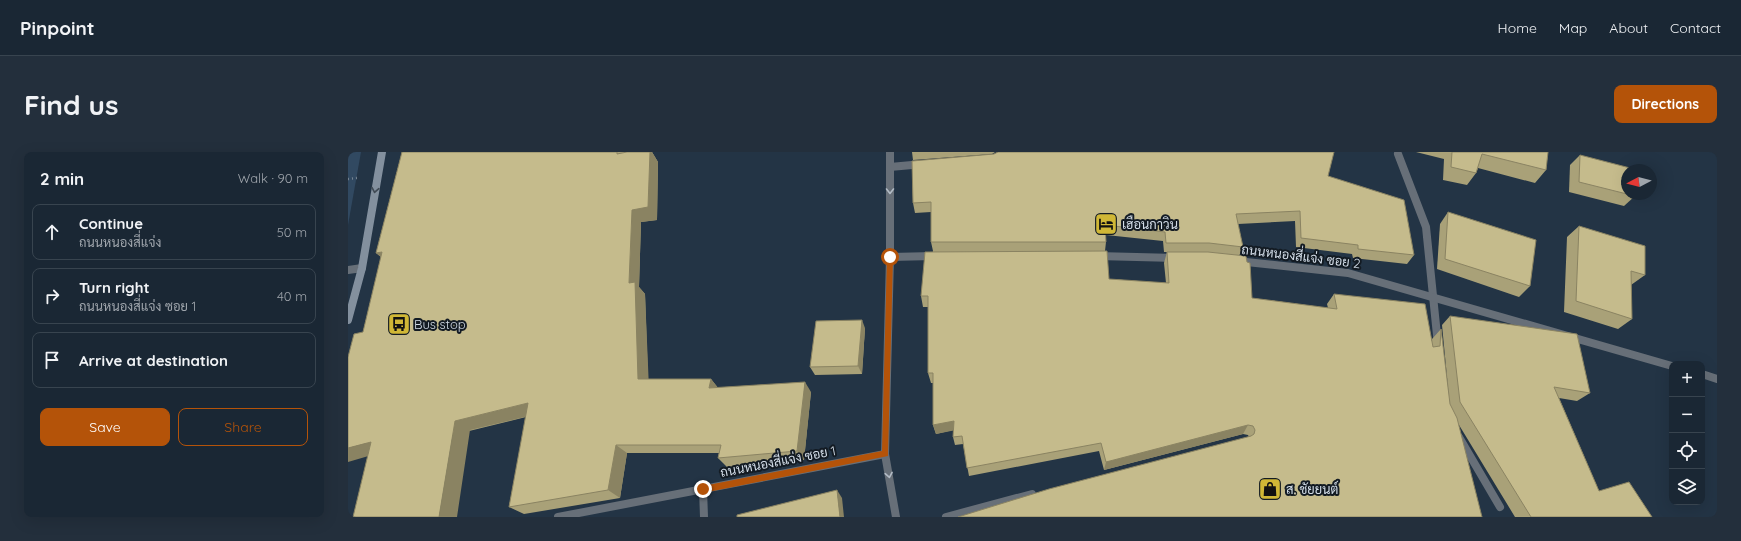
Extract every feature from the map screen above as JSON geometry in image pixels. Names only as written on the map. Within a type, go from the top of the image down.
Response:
[{"type":"main road","points":[[348,320],[362,268],[382,152]]},
{"type":"street","points":[[890,152],[890,257],[885,454],[896,517]]},
{"type":"street","points":[[1398,154],[1426,227],[1438,350]]},
{"type":"street","points":[[890,167],[934,164]]},
{"type":"street","points":[[890,257],[944,256]]},
{"type":"street","points":[[1090,256],[1182,258]]},
{"type":"street","name":"ถนนหนองสี่แจ่ง ซอย 2","points":[[1229,260],[1348,273],[1669,365]]},
{"type":"street","points":[[348,270],[362,268]]},
{"type":"street","points":[[1705,375],[1717,379]]},
{"type":"street","points":[[1456,432],[1500,507]]},
{"type":"street","name":"ถนนหนองสี่แจ่ง ซอย 1","points":[[558,517],[885,454]]},
{"type":"street","points":[[703,489],[704,517]]},
{"type":"street","points":[[946,517],[1038,493]]},
{"type":"shaded area","points":[[348,152],[361,152],[348,225]]},
{"type":"building","points":[[402,152],[617,152],[617,154],[627,152],[650,152],[648,207],[632,210],[629,283],[635,282],[638,379],[711,379],[709,388],[805,382],[797,451],[718,458],[721,445],[616,445],[608,490],[509,507],[528,403],[455,421],[439,517],[353,517],[371,442],[348,448],[348,357],[354,334],[363,332],[382,252],[376,253]]},
{"type":"building","points":[[998,152],[1334,152],[1328,176],[1404,200],[1414,255],[1358,249],[1358,245],[1301,238],[1300,211],[1236,214],[1243,247],[1209,243],[1166,243],[1165,232],[1105,225],[1106,242],[931,242],[931,202],[913,203],[912,161],[994,154]]},
{"type":"building","points":[[1452,152],[1548,152],[1546,170],[1482,154],[1476,173],[1451,167]]},
{"type":"building","points":[[1580,155],[1621,166],[1621,192],[1579,182]]},
{"type":"building","points":[[1448,212],[1536,240],[1530,286],[1445,259]]},
{"type":"building","points":[[1579,226],[1645,246],[1645,275],[1631,271],[1632,319],[1576,301]]},
{"type":"building","points":[[1107,251],[1109,279],[1169,283],[1167,252],[1208,252],[1246,256],[1247,262],[1250,263],[1252,298],[1337,309],[1334,294],[1425,304],[1433,347],[1440,346],[1441,329],[1450,404],[1457,418],[1482,517],[958,517],[1049,489],[1254,434],[1255,430],[1253,426],[1248,425],[1106,462],[1101,443],[967,468],[962,436],[953,437],[954,421],[933,425],[933,373],[928,373],[928,296],[921,296],[925,252]]},
{"type":"building","points":[[1450,316],[1577,334],[1590,393],[1554,387],[1599,491],[1629,482],[1652,517],[1531,517],[1460,402]]},
{"type":"building","points":[[862,320],[858,366],[810,367],[816,321]]},
{"type":"building","points":[[837,490],[840,517],[737,517],[737,515]]},
{"type":"place","name":"เฮือนกาวิน","points":[[1106,224]]},
{"type":"place","name":"Bus stop","points":[[399,324]]},
{"type":"place","name":"ส. ชัยยนต์","points":[[1270,489]]},
{"type":"route","points":[[703,489],[885,454],[890,257]]}]
